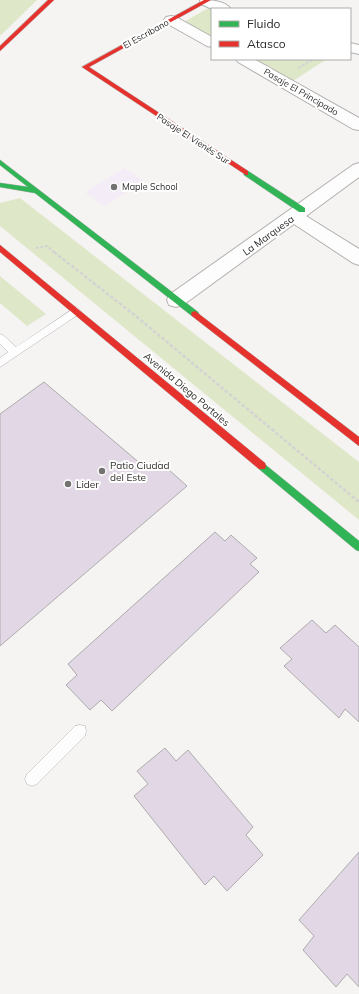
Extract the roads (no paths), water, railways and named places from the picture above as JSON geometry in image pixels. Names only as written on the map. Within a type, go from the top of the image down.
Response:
[{"type":"street","points":[[0,49],[51,0]]},
{"type":"street","points":[[207,1],[222,8]]},
{"type":"street","name":"El Escribano","points":[[85,67],[207,1]]},
{"type":"street","points":[[171,20],[211,41]]},
{"type":"street","name":"Pasaje El Principado","points":[[245,60],[359,126]]},
{"type":"street","name":"Pasaje El Vienés Sur","points":[[85,67],[298,213]]},
{"type":"street","points":[[0,162],[359,442]]},
{"type":"street","name":"La Marquesa","points":[[176,300],[359,169]]},
{"type":"street","points":[[0,185],[38,192]]},
{"type":"street","points":[[298,213],[359,258]]},
{"type":"street","name":"Avenida Diego Portales","points":[[3,252],[359,547]]},
{"type":"lane","points":[[0,363],[76,311]]},
{"type":"lane","points":[[0,338],[14,352]]},
{"type":"lane","points":[[32,779],[80,731]]},
{"type":"place","name":"Maple School","points":[[114,187]]},
{"type":"place","name":"Patio Ciudad del Este","points":[[102,471]]},
{"type":"place","name":"Lider","points":[[68,484]]}]
